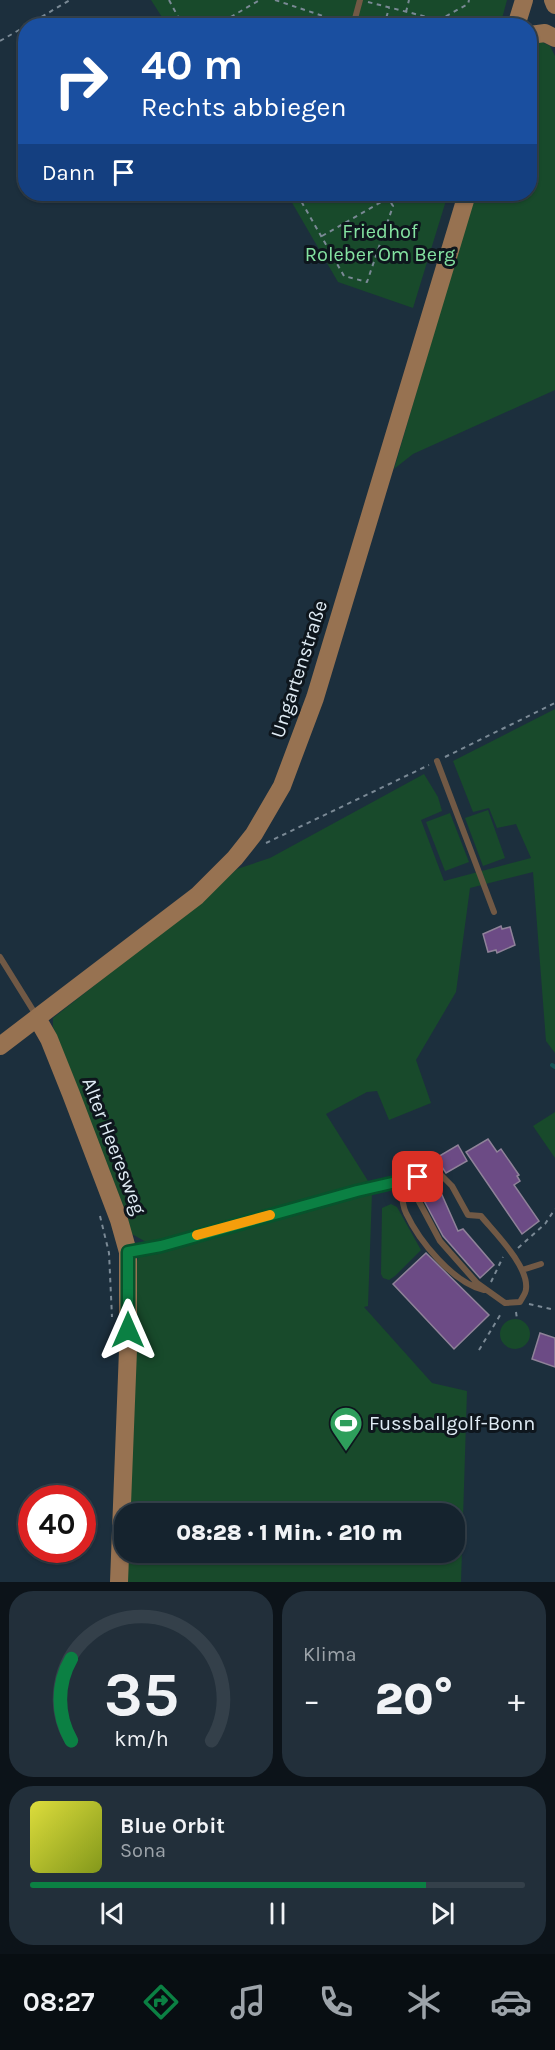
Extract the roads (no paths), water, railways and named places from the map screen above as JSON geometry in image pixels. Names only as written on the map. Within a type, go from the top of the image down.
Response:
[{"type":"street","points":[[518,18],[524,0]]},
{"type":"street","points":[[553,0],[555,5]]},
{"type":"street","points":[[537,34],[545,33],[555,38]]},
{"type":"street","name":"Ungartenstraße","points":[[0,1046],[197,896],[235,858],[254,834],[282,786],[315,698],[465,201]]},
{"type":"street","name":"Alter Heeresweg","points":[[37,1018],[49,1039],[119,1220],[128,1252],[128,1350],[119,1582]]},
{"type":"lane","points":[[352,18],[360,0]]},
{"type":"lane","points":[[437,761],[494,912]]},
{"type":"lane","points":[[0,957],[37,1018]]},
{"type":"lane","points":[[128,1252],[161,1246],[404,1179],[437,1171],[452,1186],[468,1215],[481,1216],[512,1252],[522,1270],[527,1288],[520,1302],[505,1303],[484,1290],[464,1284],[426,1245],[405,1212],[404,1179]]},
{"type":"lane","points":[[404,1179],[440,1241],[484,1290]]},
{"type":"lane","points":[[522,1270],[540,1264]]},
{"type":"place","name":"Fussballgolf-Bonn","points":[[346,1452]]},
{"type":"park label","name":"Friedhof Roleber Om Berg","points":[[380,242]]}]
